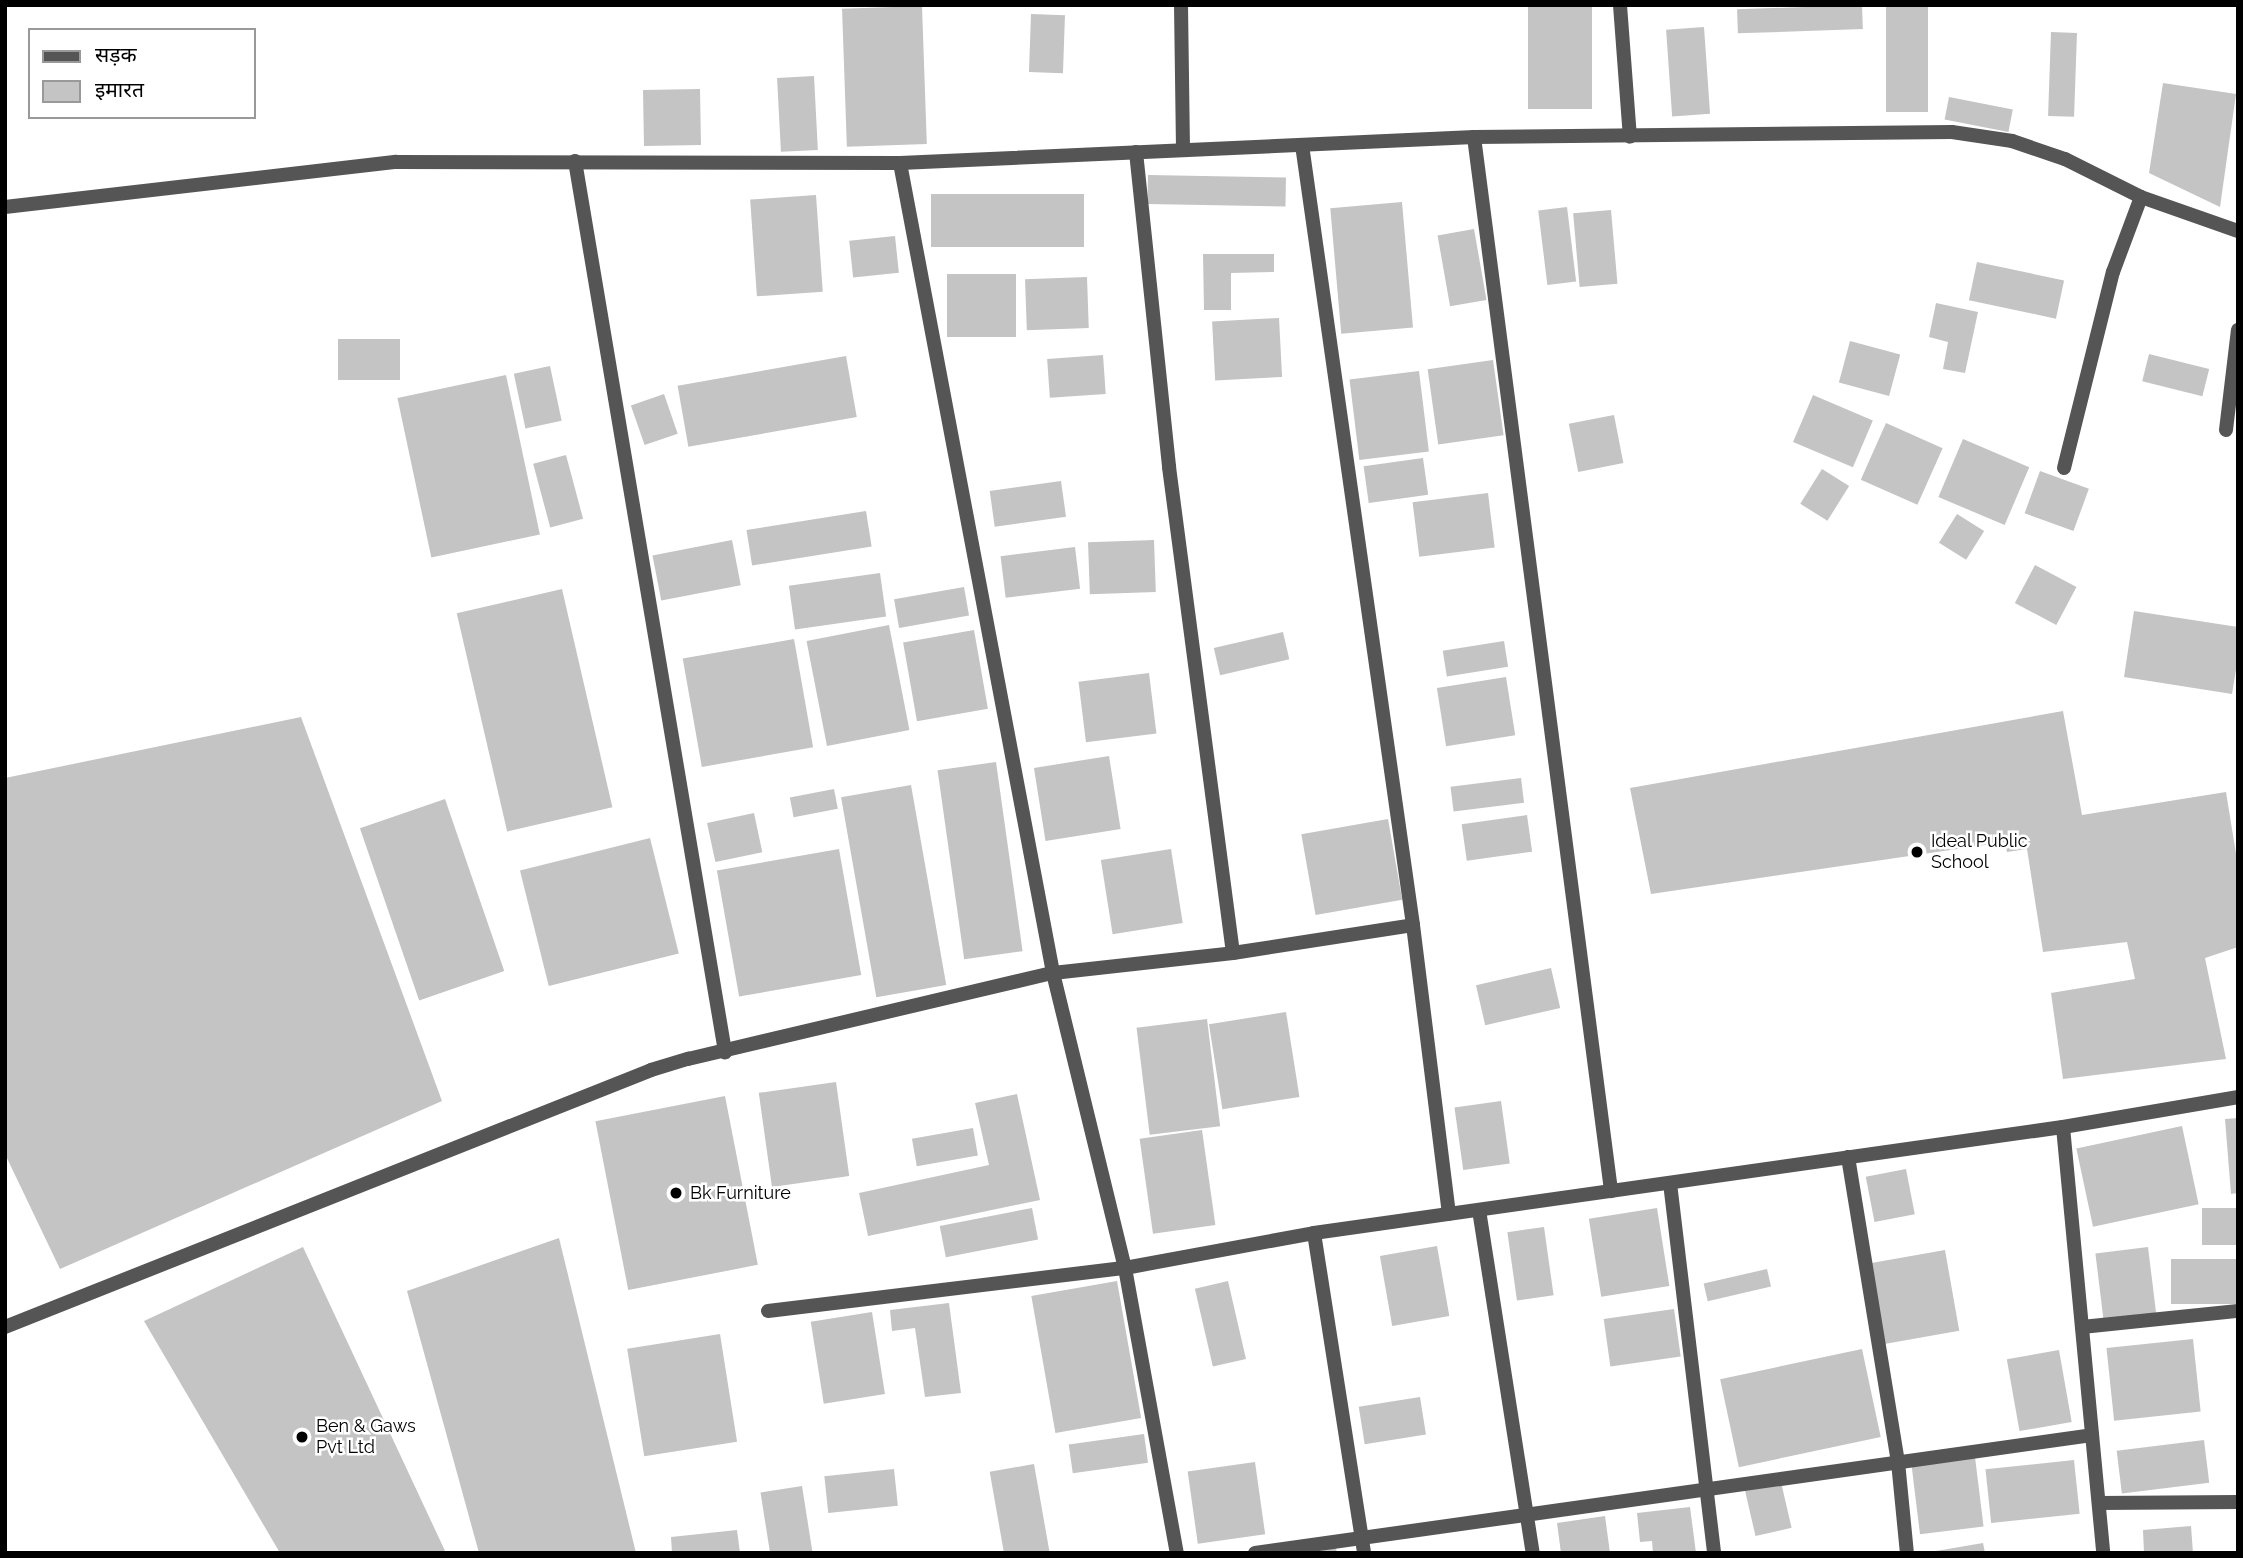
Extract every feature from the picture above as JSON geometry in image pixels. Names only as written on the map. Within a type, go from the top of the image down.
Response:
[{"type":"street","points":[[1181,5],[1183,148]]},
{"type":"street","points":[[1620,5],[1630,137]]},
{"type":"street","points":[[5,207],[396,162],[575,160],[900,163],[1474,136],[1630,137],[1952,132],[2012,141],[2065,159],[2141,197],[2238,231]]},
{"type":"street","points":[[1474,136],[1611,1191]]},
{"type":"street","points":[[1302,145],[1413,925],[1448,1214]]},
{"type":"street","points":[[1136,152],[1169,467],[1233,953]]},
{"type":"street","points":[[575,160],[725,1052]]},
{"type":"street","points":[[900,163],[1053,973],[1125,1268],[1177,1553]]},
{"type":"street","points":[[2064,468],[2113,272],[2141,197]]},
{"type":"street","points":[[2225,430],[2238,330]]},
{"type":"street","points":[[5,1327],[651,1070],[1053,973],[1233,953],[1413,925]]},
{"type":"street","points":[[768,1311],[1125,1268],[1314,1233],[2063,1127],[2238,1097]]},
{"type":"street","points":[[2063,1127],[2103,1553]]},
{"type":"street","points":[[1848,1157],[1898,1462],[1907,1553]]},
{"type":"street","points":[[1670,1183],[1704,1489],[1714,1553]]},
{"type":"street","points":[[1479,1210],[1529,1514],[1533,1553]]},
{"type":"street","points":[[1314,1233],[1363,1553]]},
{"type":"street","points":[[2082,1327],[2238,1311]]},
{"type":"street","points":[[1255,1553],[2092,1435]]},
{"type":"street","points":[[2099,1503],[2238,1502]]},
{"type":"building","points":[[1528,5],[1592,5],[1592,109],[1528,109]]},
{"type":"building","points":[[1862,5],[1863,29],[1738,33],[1737,9]]},
{"type":"building","points":[[1886,5],[1928,5],[1928,112],[1886,112]]},
{"type":"building","points":[[922,6],[927,144],[847,147],[842,9]]},
{"type":"building","points":[[1031,14],[1065,15],[1063,73],[1029,72]]},
{"type":"building","points":[[1704,27],[1710,114],[1672,116],[1666,30]]},
{"type":"building","points":[[2051,32],[2077,33],[2074,117],[2048,116]]},
{"type":"building","points":[[814,76],[818,150],[781,152],[777,78]]},
{"type":"building","points":[[2163,83],[2236,94],[2220,207],[2149,173]]},
{"type":"building","points":[[700,89],[701,145],[644,146],[643,90]]},
{"type":"building","points":[[1949,97],[2013,109],[2008,132],[1945,120]]},
{"type":"building","points":[[1148,175],[1286,177],[1285,206],[1147,204]]},
{"type":"building","points":[[931,194],[1084,194],[1084,247],[931,247]]},
{"type":"building","points":[[816,195],[823,292],[757,296],[750,200]]},
{"type":"building","points":[[1402,202],[1413,328],[1341,334],[1330,208]]},
{"type":"building","points":[[1567,207],[1576,281],[1547,285],[1538,211]]},
{"type":"building","points":[[1611,210],[1617,284],[1580,287],[1573,213]]},
{"type":"building","points":[[1474,229],[1487,300],[1450,306],[1438,235]]},
{"type":"building","points":[[895,236],[899,273],[853,278],[849,241]]},
{"type":"building","points":[[1203,254],[1274,254],[1274,272],[1231,273],[1231,310],[1204,310]]},
{"type":"building","points":[[1977,262],[2064,281],[2056,319],[1969,300]]},
{"type":"building","points":[[947,274],[1016,274],[1016,337],[947,337]]},
{"type":"building","points":[[1087,277],[1089,328],[1027,330],[1025,279]]},
{"type":"building","points":[[1936,303],[1978,312],[1965,373],[1943,369],[1948,342],[1929,337]]},
{"type":"building","points":[[1279,318],[1282,377],[1215,380],[1212,322]]},
{"type":"building","points":[[338,339],[400,339],[400,380],[338,380]]},
{"type":"building","points":[[1850,341],[1900,354],[1889,396],[1839,383]]},
{"type":"building","points":[[2149,354],[2209,369],[2202,396],[2142,381]]},
{"type":"building","points":[[1103,355],[1106,394],[1050,398],[1047,359]]},
{"type":"building","points":[[846,356],[857,417],[688,447],[678,386]]},
{"type":"building","points":[[1493,360],[1504,435],[1438,444],[1428,369]]},
{"type":"building","points":[[550,366],[562,421],[525,428],[514,374]]},
{"type":"building","points":[[1419,371],[1429,451],[1359,460],[1350,380]]},
{"type":"building","points":[[506,375],[540,534],[431,558],[397,398]]},
{"type":"building","points":[[664,394],[678,434],[645,445],[631,405]]},
{"type":"building","points":[[1813,395],[1873,420],[1853,467],[1793,442]]},
{"type":"building","points":[[1614,415],[1623,463],[1578,472],[1569,424]]},
{"type":"building","points":[[1886,423],[1943,448],[1917,505],[1861,480]]},
{"type":"building","points":[[1963,439],[2029,467],[2005,525],[1938,497]]},
{"type":"building","points":[[566,455],[583,519],[550,528],[533,464]]},
{"type":"building","points":[[1423,458],[1428,495],[1369,503],[1364,466]]},
{"type":"building","points":[[1822,469],[1849,486],[1827,521],[1800,504]]},
{"type":"building","points":[[2040,471],[2089,489],[2073,531],[2025,513]]},
{"type":"building","points":[[1061,481],[1066,517],[995,527],[990,491]]},
{"type":"building","points":[[1488,493],[1495,548],[1419,557],[1413,502]]},
{"type":"building","points":[[866,511],[872,547],[752,565],[746,530]]},
{"type":"building","points":[[1957,514],[1984,531],[1966,560],[1939,543]]},
{"type":"building","points":[[732,540],[741,585],[661,601],[652,555]]},
{"type":"building","points":[[1154,540],[1156,592],[1090,594],[1088,542]]},
{"type":"building","points":[[1075,547],[1080,589],[1006,598],[1001,556]]},
{"type":"building","points":[[2035,565],[2076,587],[2056,625],[2015,603]]},
{"type":"building","points":[[880,573],[886,617],[795,629],[789,586]]},
{"type":"building","points":[[964,587],[969,616],[899,628],[894,599]]},
{"type":"building","points":[[562,589],[612,807],[507,832],[457,613]]},
{"type":"building","points":[[2134,611],[2238,627],[2238,657],[2232,694],[2124,677]]},
{"type":"building","points":[[889,625],[909,730],[827,746],[807,641]]},
{"type":"building","points":[[974,630],[988,709],[917,721],[903,643]]},
{"type":"building","points":[[1283,632],[1289,659],[1220,675],[1214,648]]},
{"type":"building","points":[[794,639],[813,747],[702,767],[683,659]]},
{"type":"building","points":[[1504,641],[1508,667],[1447,676],[1443,651]]},
{"type":"building","points":[[1149,673],[1156,734],[1086,742],[1079,682]]},
{"type":"building","points":[[1506,677],[1515,735],[1446,746],[1437,688]]},
{"type":"building","name":"Ideal Public School","points":[[2063,711],[2082,815],[2226,792],[2238,866],[2238,947],[2205,958],[2226,1059],[2063,1079],[2051,993],[2135,979],[2127,942],[2043,952],[2027,849],[2007,852],[2005,842],[1651,894],[1630,788]]},
{"type":"building","points":[[301,717],[442,1101],[60,1269],[5,1154],[5,778]]},
{"type":"building","points":[[1109,756],[1121,829],[1046,841],[1034,768]]},
{"type":"building","points":[[996,762],[1023,951],[964,959],[938,770]]},
{"type":"building","points":[[1521,778],[1524,803],[1454,811],[1451,787]]},
{"type":"building","points":[[911,785],[946,985],[876,997],[841,797]]},
{"type":"building","points":[[834,789],[838,809],[794,817],[790,798]]},
{"type":"building","points":[[445,799],[504,971],[419,1000],[360,828]]},
{"type":"building","points":[[754,813],[762,852],[715,862],[707,823]]},
{"type":"building","points":[[1527,815],[1532,852],[1467,861],[1462,824]]},
{"type":"building","points":[[1388,819],[1402,900],[1316,915],[1301,834]]},
{"type":"building","points":[[650,838],[679,953],[549,986],[520,870]]},
{"type":"building","points":[[839,849],[861,975],[739,997],[717,871]]},
{"type":"building","points":[[1171,849],[1183,923],[1113,934],[1101,860]]},
{"type":"building","points":[[1551,968],[1560,1008],[1485,1025],[1476,985]]},
{"type":"building","points":[[1286,1012],[1299,1097],[1222,1109],[1209,1024]]},
{"type":"building","points":[[1207,1019],[1220,1126],[1150,1135],[1137,1028]]},
{"type":"building","points":[[836,1082],[849,1176],[772,1187],[759,1093]]},
{"type":"building","points":[[1017,1094],[1040,1200],[868,1236],[859,1193],[989,1165],[975,1103]]},
{"type":"building","name":"Bk Furniture","points":[[725,1096],[758,1265],[628,1290],[595,1121]]},
{"type":"building","points":[[1501,1101],[1510,1163],[1463,1170],[1454,1108]]},
{"type":"building","points":[[2238,1118],[2238,1193],[2231,1194],[2225,1119]]},
{"type":"building","points":[[2182,1126],[2199,1204],[2093,1227],[2076,1148]]},
{"type":"building","points":[[973,1128],[978,1156],[917,1166],[912,1139]]},
{"type":"building","points":[[1202,1130],[1215,1225],[1153,1234],[1140,1139]]},
{"type":"building","points":[[1906,1169],[1915,1214],[1875,1222],[1866,1177]]},
{"type":"building","points":[[1032,1208],[1038,1239],[946,1257],[940,1226]]},
{"type":"building","points":[[1657,1208],[1669,1286],[1601,1297],[1589,1219]]},
{"type":"building","points":[[2202,1208],[2238,1208],[2238,1245],[2202,1245]]},
{"type":"building","points":[[1544,1227],[1554,1295],[1517,1300],[1507,1232]]},
{"type":"building","points":[[559,1238],[636,1553],[479,1553],[407,1291]]},
{"type":"building","points":[[1437,1246],[1449,1316],[1392,1326],[1380,1256]]},
{"type":"building","name":"Ben & Gaws Pvt Ltd","points":[[303,1247],[446,1553],[280,1553],[144,1321]]},
{"type":"building","points":[[2148,1247],[2156,1314],[2104,1320],[2095,1253]]},
{"type":"building","points":[[1945,1250],[1959,1331],[1884,1344],[1870,1263]]},
{"type":"building","points":[[2171,1259],[2238,1259],[2238,1304],[2171,1304]]},
{"type":"building","points":[[1767,1269],[1771,1287],[1708,1301],[1704,1284]]},
{"type":"building","points":[[1117,1281],[1141,1418],[1055,1433],[1031,1296]]},
{"type":"building","points":[[1228,1281],[1246,1359],[1213,1367],[1195,1289]]},
{"type":"building","points":[[949,1303],[961,1393],[925,1397],[915,1328],[892,1331],[890,1310]]},
{"type":"building","points":[[1674,1309],[1681,1357],[1610,1366],[1604,1319]]},
{"type":"building","points":[[872,1312],[885,1394],[824,1404],[811,1322]]},
{"type":"building","points":[[720,1334],[737,1442],[644,1456],[627,1349]]},
{"type":"building","points":[[2193,1339],[2201,1412],[2114,1421],[2106,1348]]},
{"type":"building","points":[[1862,1349],[1881,1437],[1739,1467],[1720,1379]]},
{"type":"building","points":[[2059,1350],[2072,1422],[2019,1431],[2007,1359]]},
{"type":"building","points":[[1420,1397],[1426,1435],[1365,1444],[1359,1407]]},
{"type":"building","points":[[1144,1434],[1148,1463],[1073,1473],[1069,1445]]},
{"type":"building","points":[[2204,1440],[2209,1483],[2122,1493],[2117,1451]]},
{"type":"building","points":[[1975,1457],[1984,1526],[1920,1534],[1911,1465]]},
{"type":"building","points":[[2074,1460],[2080,1514],[1991,1523],[1985,1469]]},
{"type":"building","points":[[1255,1462],[1265,1534],[1198,1544],[1188,1471]]},
{"type":"building","points":[[1034,1464],[1050,1553],[1004,1553],[990,1472]]},
{"type":"building","points":[[894,1469],[898,1506],[828,1513],[824,1476]]},
{"type":"building","points":[[1781,1482],[1792,1528],[1756,1536],[1745,1490]]},
{"type":"building","points":[[802,1486],[813,1553],[770,1553],[761,1493]]},
{"type":"building","points":[[1690,1507],[1696,1553],[1653,1553],[1652,1541],[1640,1542],[1637,1513]]},
{"type":"building","points":[[1605,1516],[1610,1553],[1561,1553],[1557,1523]]},
{"type":"building","points":[[2191,1526],[2193,1553],[2144,1553],[2143,1530]]},
{"type":"building","points":[[737,1530],[740,1553],[672,1553],[671,1537]]},
{"type":"building","points":[[1983,1543],[1985,1553],[1936,1553],[1936,1551]]},
{"type":"building","points":[[1336,1548],[1337,1553],[1319,1553],[1319,1551]]},
{"type":"place","name":"Ideal Public School","points":[[1917,852]]},
{"type":"place","name":"Bk Furniture","points":[[676,1193]]},
{"type":"place","name":"Ben & Gaws Pvt Ltd","points":[[302,1437]]}]
